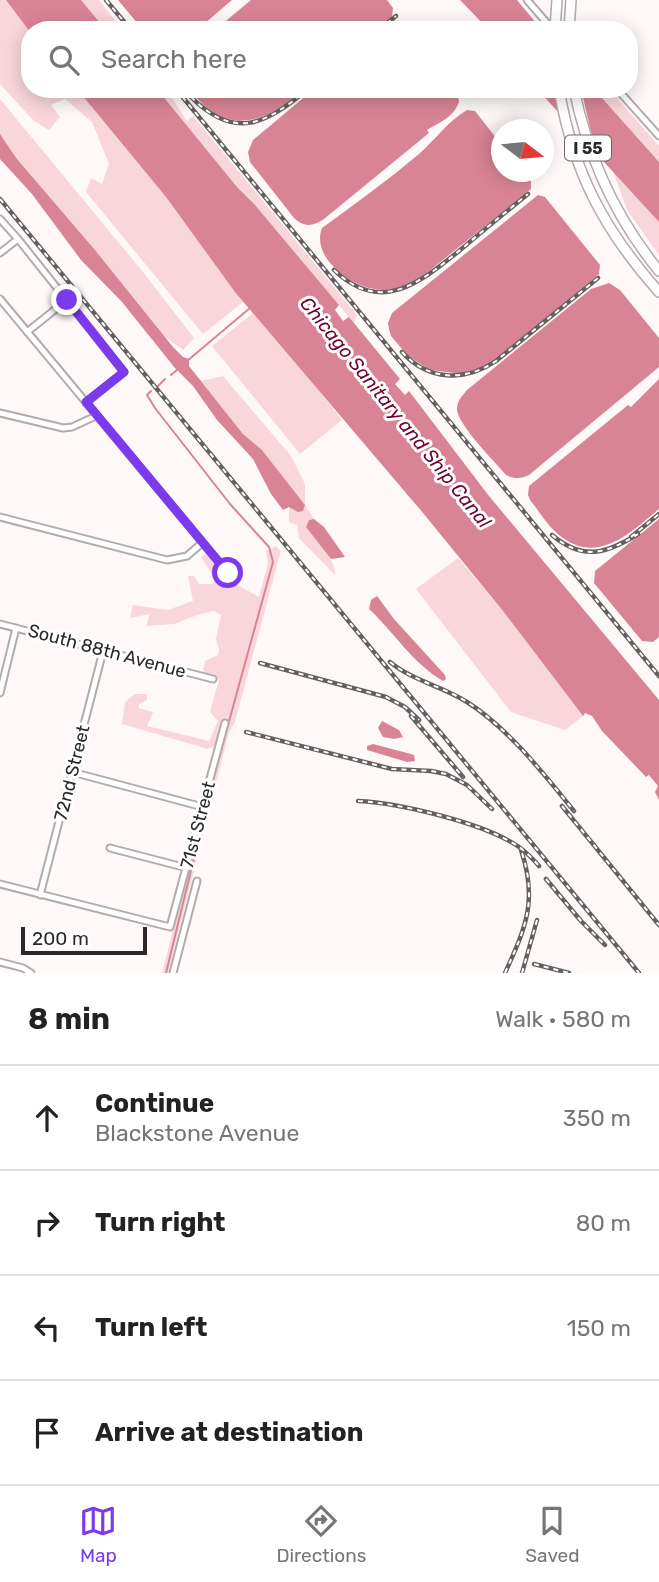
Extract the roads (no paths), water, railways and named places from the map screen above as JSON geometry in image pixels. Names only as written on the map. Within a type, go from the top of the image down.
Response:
[{"type":"highway","points":[[569,21],[571,0]]},
{"type":"highway","points":[[555,21],[557,1]]},
{"type":"highway","name":"I 55","points":[[561,98],[570,140],[598,209],[628,257],[659,292]]},
{"type":"highway","name":"I 55","points":[[576,98],[586,140],[613,203],[639,246],[659,271]]},
{"type":"street","points":[[527,0],[546,21]]},
{"type":"street","points":[[625,98],[659,136]]},
{"type":"street","points":[[0,219],[124,372],[86,402]]},
{"type":"street","points":[[0,253],[18,239]]},
{"type":"street","points":[[0,299],[228,573]]},
{"type":"street","points":[[27,332],[67,300]]},
{"type":"street","points":[[0,413],[63,428],[96,416]]},
{"type":"street","points":[[0,517],[163,559],[187,556],[202,543]]},
{"type":"street","name":"South 88th Avenue","points":[[0,624],[213,679]]},
{"type":"street","points":[[0,693],[16,628]]},
{"type":"street","name":"72nd Street","points":[[40,895],[103,651]]},
{"type":"street","name":"71st Street","points":[[40,895],[170,927],[225,723]]},
{"type":"street","points":[[72,772],[203,807]]},
{"type":"street","points":[[110,848],[187,868]]},
{"type":"street","name":"71st Street","points":[[173,973],[197,881]]},
{"type":"street","points":[[0,884],[40,895]]},
{"type":"street","points":[[0,962],[32,973]]},
{"type":"water","points":[[6,0],[81,0],[98,21],[22,21]]},
{"type":"water","points":[[118,0],[232,0],[208,21],[136,21]]},
{"type":"water","points":[[251,0],[387,0],[393,8],[392,18],[388,21],[226,21]]},
{"type":"water","points":[[460,0],[517,0],[534,21],[480,21]]},
{"type":"water","name":"Chicago Sanitary and Ship Canal","points":[[84,98],[164,98],[339,305],[335,310],[343,321],[349,317],[400,379],[395,384],[405,395],[409,391],[489,496],[659,700],[659,800],[655,792],[658,786],[602,731],[592,716],[585,713],[583,716],[503,611],[423,513],[235,292],[166,197]]},
{"type":"water","points":[[197,98],[294,98],[261,117],[246,120],[232,120],[218,115]]},
{"type":"water","points":[[303,98],[458,98],[459,102],[450,116],[427,130],[429,133],[324,219],[313,224],[305,225],[294,218],[250,162],[248,152],[253,140]]},
{"type":"water","points":[[545,98],[602,98],[659,162],[659,222]]},
{"type":"water","points":[[467,110],[475,111],[491,131],[491,182],[531,182],[531,189],[413,284],[384,290],[353,282],[327,259],[320,238],[322,228],[407,164]]},
{"type":"water","points":[[0,134],[17,159],[173,347],[189,359],[189,366],[243,434],[262,450],[305,505],[303,511],[298,512],[289,507],[283,510],[271,494],[253,459],[217,420],[193,386],[175,368],[122,302],[81,260],[32,194],[0,159]]},
{"type":"water","points":[[538,195],[545,197],[600,265],[599,274],[492,363],[482,368],[462,374],[430,370],[408,356],[391,336],[388,323],[392,313]]},
{"type":"water","points":[[609,283],[620,290],[659,338],[659,367],[529,475],[518,478],[506,475],[463,424],[457,409],[459,401],[467,390],[591,289]]},
{"type":"water","points":[[659,379],[659,509],[612,543],[586,547],[572,543],[558,534],[543,518],[530,500],[529,486],[628,405],[631,407]]},
{"type":"water","points":[[314,519],[324,527],[345,557],[331,559],[306,527],[309,520]]},
{"type":"water","points":[[659,519],[659,637],[653,642],[642,641],[594,583],[595,571]]},
{"type":"water","points":[[377,596],[446,679],[443,681],[412,656],[369,609],[371,600]]},
{"type":"water","points":[[382,721],[399,730],[403,737],[383,737],[378,728]]},
{"type":"water","points":[[373,744],[414,755],[415,761],[407,762],[367,750],[367,746]]},
{"type":"waterway","points":[[187,361],[250,308]]},
{"type":"waterway","points":[[171,375],[178,369]]},
{"type":"waterway","points":[[158,386],[165,379]]},
{"type":"waterway","points":[[151,391],[147,395],[155,408],[230,504],[269,547],[273,562],[215,772],[166,973]]},
{"type":"railway","points":[[106,0],[124,21]]},
{"type":"railway","points":[[390,21],[396,16]]},
{"type":"railway","points":[[183,98],[659,676]]},
{"type":"railway","points":[[192,98],[207,111],[236,123],[264,119],[297,98]]},
{"type":"railway","points":[[334,270],[352,284],[369,291],[386,292],[402,288],[434,271],[528,194]]},
{"type":"railway","points":[[0,199],[639,973]]},
{"type":"railway","points":[[402,352],[412,362],[435,373],[472,373],[496,361],[598,278]]},
{"type":"railway","points":[[631,537],[659,514]]},
{"type":"railway","points":[[552,535],[574,549],[595,552],[615,546],[638,534]]},
{"type":"railway","points":[[390,662],[408,674],[457,696],[497,725],[525,752],[574,811]]},
{"type":"railway","points":[[260,663],[386,697],[405,707],[419,720]]},
{"type":"railway","points":[[411,716],[463,777]]},
{"type":"railway","points":[[246,732],[392,769],[446,774],[467,785],[492,809]]},
{"type":"railway","points":[[358,801],[418,810],[464,822],[504,838],[519,847],[539,866]]},
{"type":"railway","points":[[562,806],[659,925]]},
{"type":"railway","points":[[505,973],[524,927],[529,899],[529,884],[521,850]]},
{"type":"railway","points":[[546,879],[605,945]]},
{"type":"railway","points":[[522,973],[537,920]]},
{"type":"railway","points":[[534,964],[569,973]]}]
